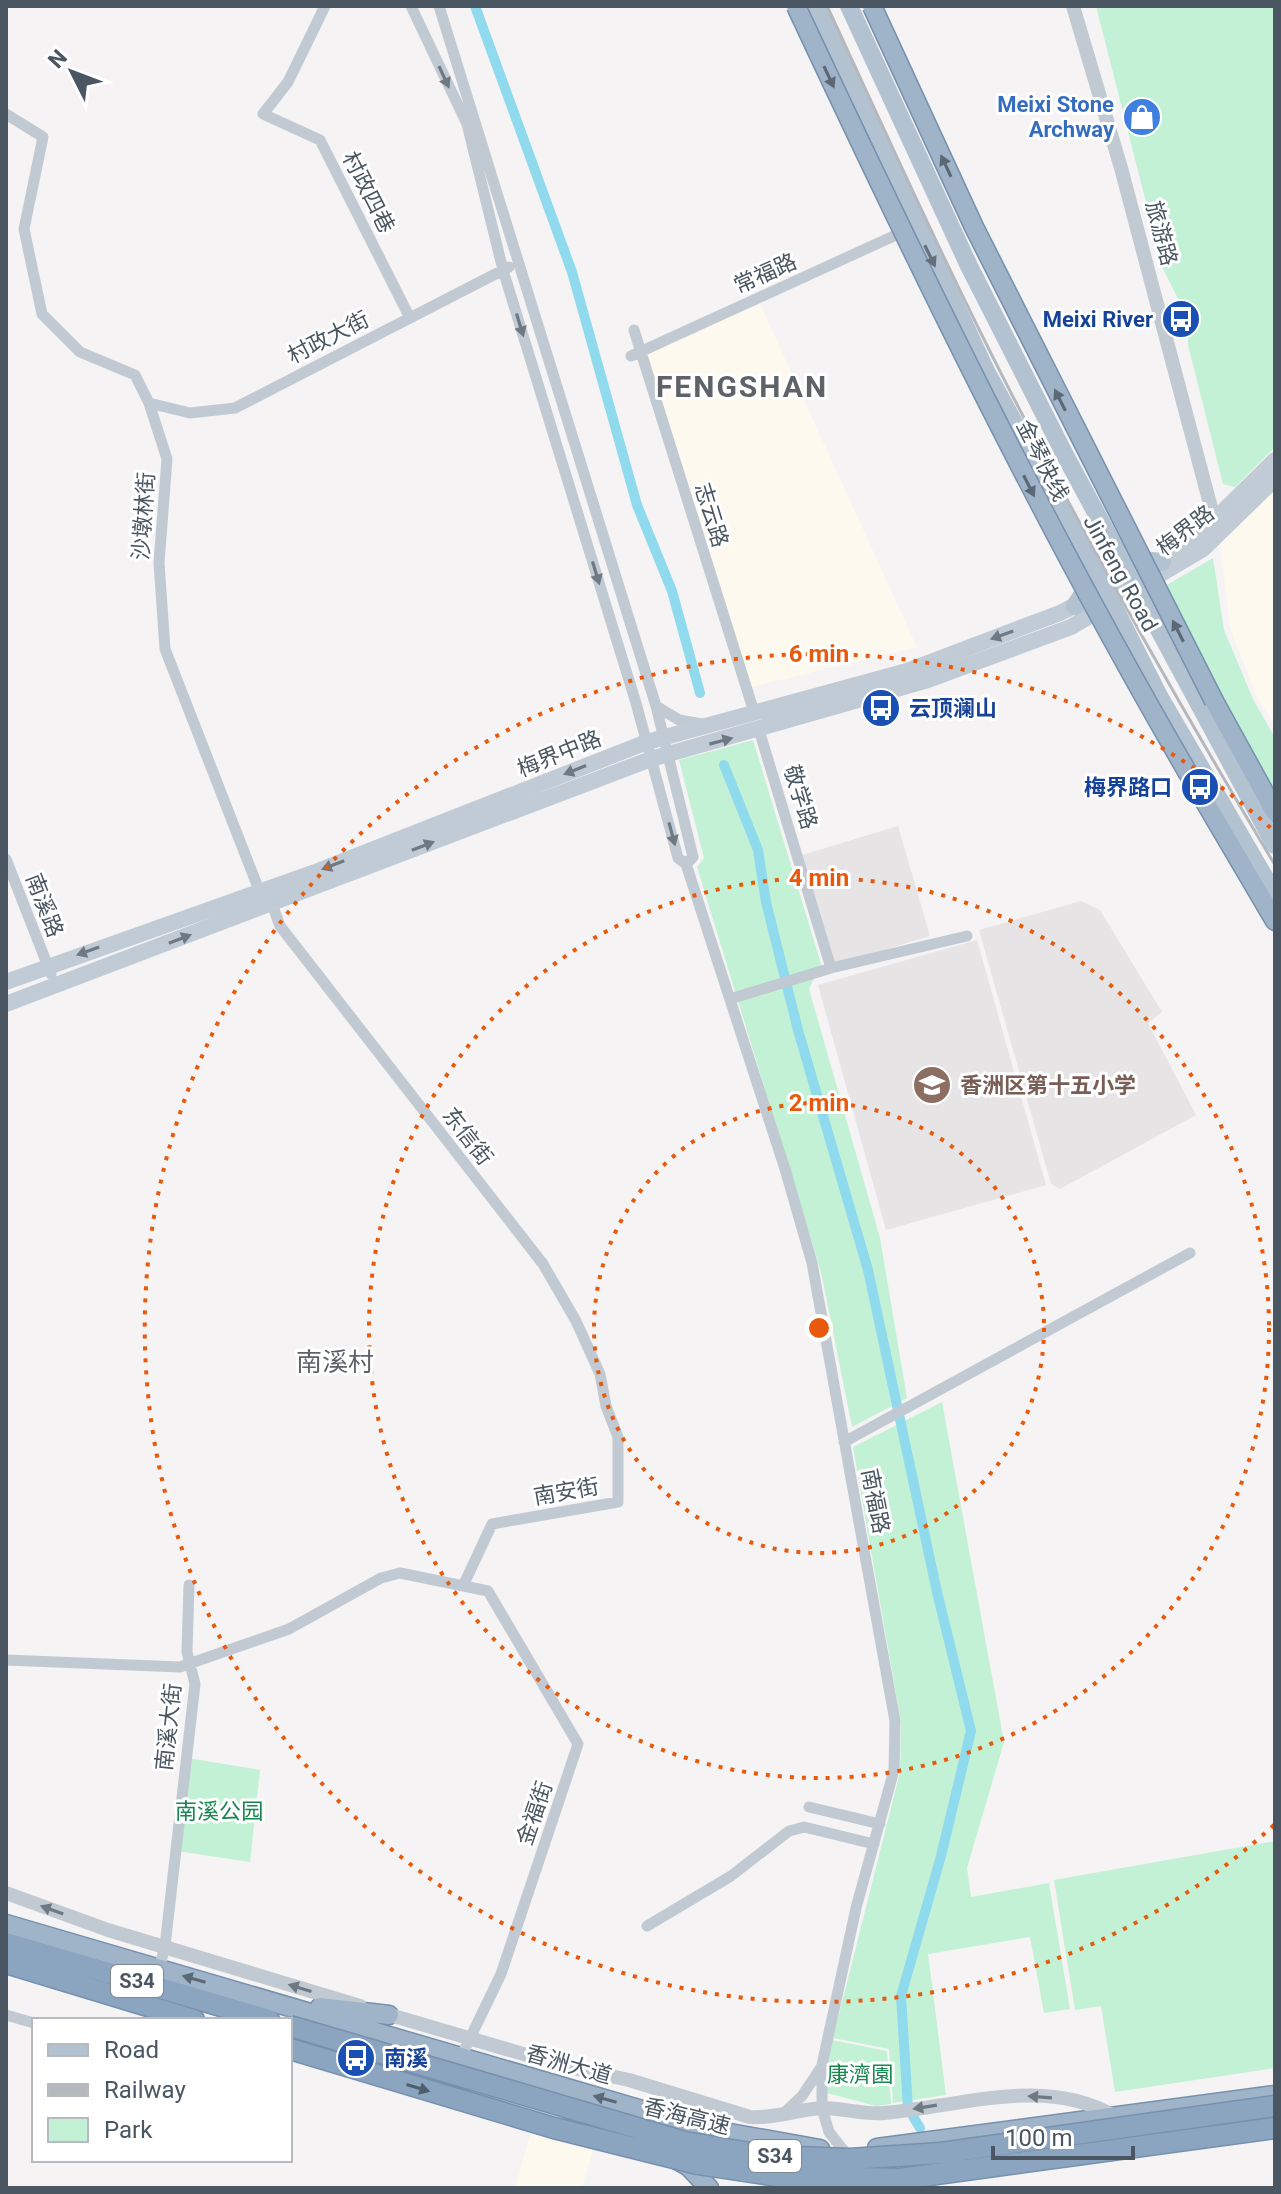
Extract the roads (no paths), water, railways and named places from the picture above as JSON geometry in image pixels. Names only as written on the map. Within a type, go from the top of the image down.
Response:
[{"type":"highway","name":"金琴快线","points":[[796,6],[914,258],[1047,520],[1112,643],[1275,921]]},
{"type":"highway","name":"金琴快线","points":[[872,6],[980,241],[1214,701],[1275,812]]},
{"type":"highway","name":"香洲大道","points":[[6,1924],[159,1969],[270,2011],[461,2057],[726,2133],[797,2147],[844,2151],[1275,2095]]},
{"type":"highway","name":"S34","points":[[6,1945],[270,2011]]},
{"type":"highway","points":[[6,1945],[245,2018]]},
{"type":"highway","name":"S34","points":[[6,1963],[187,2018]]},
{"type":"highway","points":[[270,2011],[389,2015]]},
{"type":"highway","points":[[292,2030],[796,2182],[899,2186],[1275,2134]]},
{"type":"highway","name":"香海高速","points":[[292,2030],[685,2142],[767,2156],[850,2159],[941,2153],[1275,2106]]},
{"type":"highway","name":"香海高速","points":[[292,2050],[554,2128],[698,2164],[778,2176],[900,2179],[1275,2128]]},
{"type":"highway","points":[[1246,2099],[1249,2138]]},
{"type":"highway","points":[[622,2130],[689,2167],[709,2188]]},
{"type":"main road","name":"Jinfeng Road","points":[[817,6],[916,226],[986,371],[1159,696],[1275,895]]},
{"type":"main road","name":"Jinfeng Road","points":[[849,6],[969,266],[1066,457],[1275,845]]},
{"type":"main road","points":[[1133,583],[1214,519],[1275,460]]},
{"type":"main road","name":"梅界路","points":[[1133,583],[1219,536],[1275,479]]},
{"type":"main road","points":[[1118,549],[1131,560],[1162,562]]},
{"type":"main road","points":[[1075,606],[1091,585],[1092,566]]},
{"type":"main road","name":"梅界中路","points":[[6,1004],[651,759],[928,680],[1071,627],[1109,597],[1133,583]]},
{"type":"main road","name":"梅界中路","points":[[6,982],[318,871],[647,742],[907,671],[1075,606],[1109,597]]},
{"type":"main road","points":[[796,2182],[797,2147]]},
{"type":"street","name":"村政四巷","points":[[325,6],[288,82],[263,114],[320,140],[410,318]]},
{"type":"street","points":[[411,6],[467,124],[503,270],[647,742],[678,858],[686,864],[693,857],[665,737],[439,6]]},
{"type":"street","name":"旅游路","points":[[1073,6],[1121,168],[1214,519]]},
{"type":"street","name":"沙墩林街","points":[[6,114],[43,137],[24,229],[42,314],[80,352],[135,375],[149,403],[167,459],[159,563],[165,649],[259,890]]},
{"type":"street","name":"常福路","points":[[636,354],[916,226]]},
{"type":"street","name":"村政大街","points":[[149,403],[190,413],[235,408],[518,263]]},
{"type":"street","name":"志云路","points":[[634,330],[636,354],[754,712]]},
{"type":"street","points":[[785,703],[790,721]]},
{"type":"street","points":[[656,706],[679,720],[707,724]]},
{"type":"street","name":"敬学路","points":[[759,730],[831,968]]},
{"type":"street","name":"南溪路","points":[[6,859],[55,986]]},
{"type":"street","name":"南福路","points":[[686,864],[785,1169],[812,1263],[895,1721],[894,1770],[833,2006],[822,2065],[822,2108],[829,2132],[844,2151]]},
{"type":"street","name":"东信街","points":[[272,904],[280,926],[543,1264],[576,1321],[600,1374],[606,1406]]},
{"type":"street","points":[[730,999],[831,968],[967,936]]},
{"type":"street","points":[[844,1442],[1190,1253]]},
{"type":"street","name":"南安街","points":[[463,1586],[492,1524],[618,1502],[618,1437],[606,1406]]},
{"type":"street","points":[[6,1660],[180,1667],[289,1629],[381,1578],[400,1573],[463,1586]]},
{"type":"street","name":"南溪大街","points":[[159,1969],[165,1946],[195,1684],[187,1652],[189,1585]]},
{"type":"street","name":"金福街","points":[[461,2057],[501,1974],[578,1744],[488,1591],[463,1586]]},
{"type":"street","points":[[809,1807],[880,1824]]},
{"type":"street","points":[[647,1926],[731,1876],[789,1831],[804,1827],[874,1844]]},
{"type":"street","points":[[6,1893],[389,2015],[588,2072],[629,2080],[730,2113],[764,2118],[822,2108],[890,2113],[959,2101],[1045,2097],[1080,2103],[1114,2117]]},
{"type":"street","points":[[6,2015],[32,2022]]},
{"type":"street","points":[[726,2133],[781,2116],[802,2096],[822,2065]]},
{"type":"waterway","points":[[475,6],[572,272],[637,505],[672,591],[700,693]]},
{"type":"waterway","points":[[724,765],[758,850],[766,902],[798,1030],[868,1270],[937,1592],[971,1731],[941,1856],[901,1996],[908,2108],[920,2128]]},
{"type":"railway","points":[[827,6],[947,264],[1023,416],[1083,530],[1275,865]]},
{"type":"place","name":"Meixi Stone Archway","points":[[1142,117]]},
{"type":"place","name":"Meixi River","points":[[1181,319]]},
{"type":"place","name":"云顶澜山","points":[[881,708]]},
{"type":"place","name":"梅界路口","points":[[1200,787]]},
{"type":"place","name":"香洲区第十五小学","points":[[932,1085]]},
{"type":"place","name":"南溪","points":[[356,2058]]},
{"type":"district","name":"FENGSHAN","points":[[742,387]]},
{"type":"district","name":"南溪村","points":[[335,1362]]},
{"type":"park label","name":"南溪公园","points":[[219,1811]]},
{"type":"park label","name":"康濟園","points":[[860,2074]]}]
